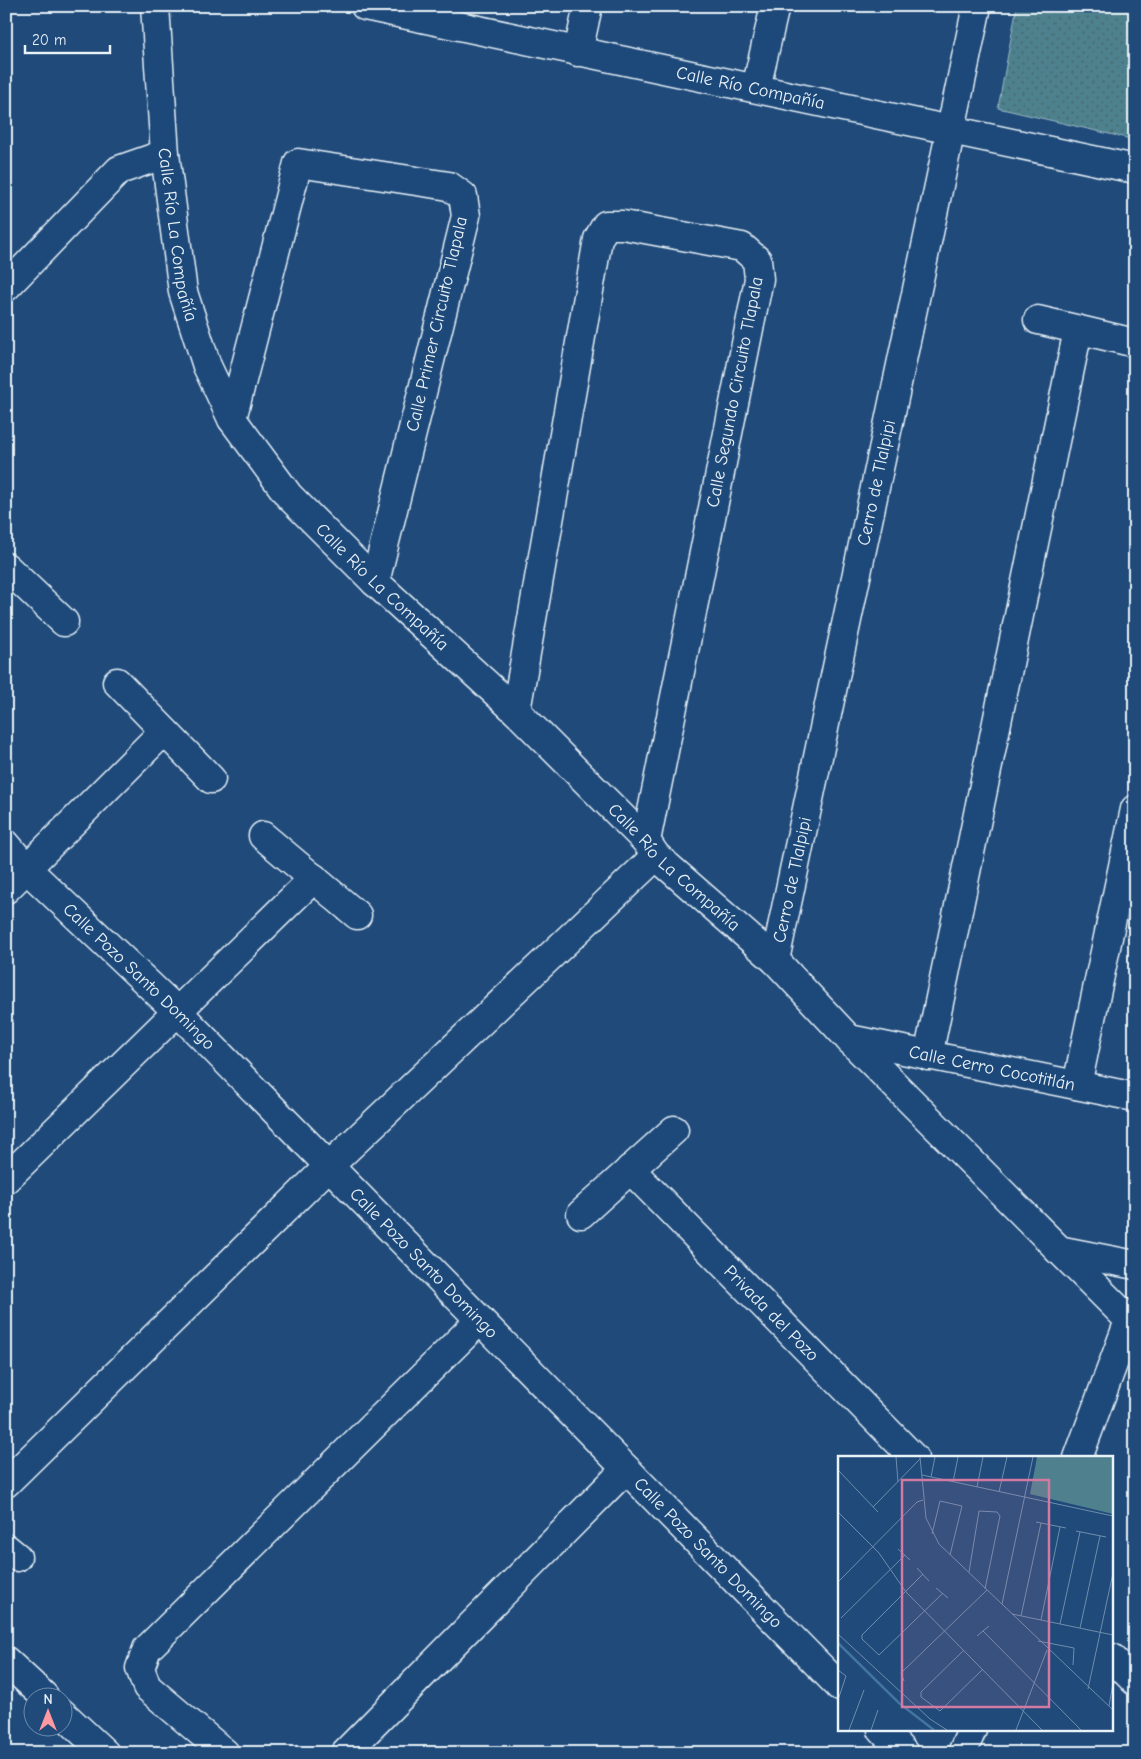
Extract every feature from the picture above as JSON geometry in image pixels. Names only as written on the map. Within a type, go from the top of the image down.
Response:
[{"type":"street","name":"Calle Río La Compañía","points":[[155,6],[165,154],[183,292],[207,366],[232,420],[289,496],[375,582],[516,711],[651,848],[775,960],[849,1039],[1132,1324]]},
{"type":"street","name":"Calle Río Compañía","points":[[365,6],[397,10],[578,52],[952,129],[1135,169]]},
{"type":"street","points":[[578,52],[588,6]]},
{"type":"street","points":[[756,88],[774,6]]},
{"type":"street","name":"Cerro de Tlalpipi","points":[[775,960],[977,6]]},
{"type":"street","points":[[6,287],[119,170],[165,154]]},
{"type":"street","name":"Calle Primer Circuito Tlapala","points":[[232,420],[298,163],[449,186],[463,196],[466,216],[375,582]]},
{"type":"street","name":"Calle Segundo Circuito Tlapala","points":[[516,711],[598,239],[606,225],[623,225],[742,247],[757,260],[759,279],[651,848]]},
{"type":"street","points":[[1038,320],[1135,342]]},
{"type":"street","points":[[928,1056],[1078,330]]},
{"type":"street","points":[[10,579],[64,622]]},
{"type":"street","points":[[117,682],[211,780]]},
{"type":"street","points":[[6,888],[164,731]]},
{"type":"street","points":[[1077,1085],[1135,809]]},
{"type":"street","points":[[264,836],[358,915]]},
{"type":"street","name":"Calle Pozo Santo Domingo","points":[[6,844],[27,868],[178,1012],[838,1685]]},
{"type":"street","points":[[6,1483],[651,848]]},
{"type":"street","points":[[6,1179],[314,878]]},
{"type":"street","name":"Calle Cerro Cocotitlán","points":[[849,1039],[1135,1097]]},
{"type":"street","points":[[581,1214],[674,1130]]},
{"type":"street","name":"Privada del Pozo","points":[[630,1169],[912,1456]]},
{"type":"street","points":[[1058,1250],[1135,1265]]},
{"type":"street","points":[[224,1753],[147,1688],[140,1668],[147,1649],[480,1320]]},
{"type":"street","points":[[1079,1456],[1132,1324]]},
{"type":"street","points":[[345,1753],[626,1469]]},
{"type":"street","points":[[1114,1660],[1135,1681]]},
{"type":"street","points":[[6,1661],[33,1686]]},
{"type":"street","points":[[72,1723],[105,1753]]},
{"type":"street","points":[[884,1732],[904,1753]]},
{"type":"street","points":[[962,1753],[971,1732]]},
{"type":"green space","points":[[1017,6],[1135,6],[1135,140],[998,108]]}]
